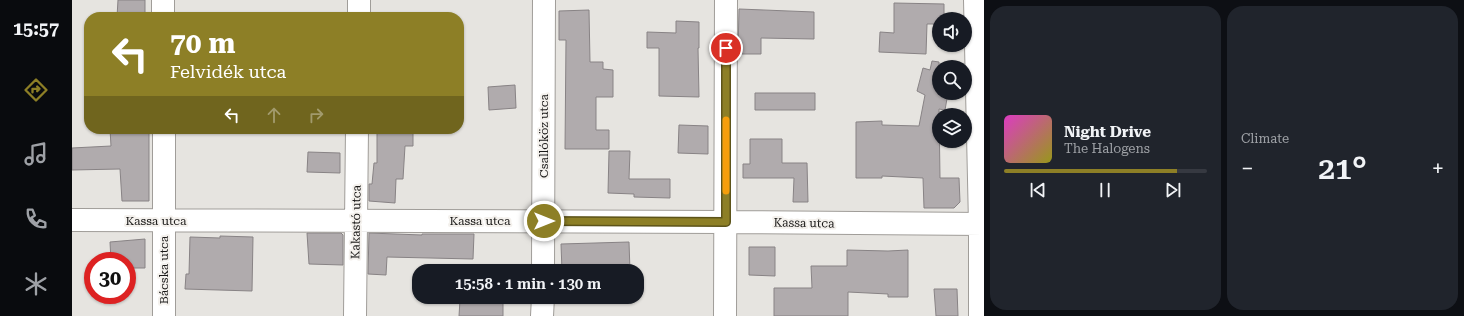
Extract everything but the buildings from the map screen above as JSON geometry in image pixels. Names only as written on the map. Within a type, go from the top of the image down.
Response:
[{"type":"street","points":[[163,0],[163,12]]},
{"type":"street","points":[[359,0],[359,12]]},
{"type":"street","name":"Csallóköz utca","points":[[543,264],[544,0]]},
{"type":"street","points":[[725,316],[726,0]]},
{"type":"street","points":[[975,0],[982,224],[980,316]]},
{"type":"street","name":"Bácska utca","points":[[164,134],[164,316]]},
{"type":"street","name":"Kakastó utca","points":[[355,316],[357,134]]},
{"type":"street","name":"Kassa utca","points":[[72,220],[355,220],[982,224]]},
{"type":"street","points":[[542,316],[543,304]]},
{"type":"slow traffic","points":[[726,120],[726,191]]},
{"type":"route","points":[[544,221],[726,222],[726,48]]}]
